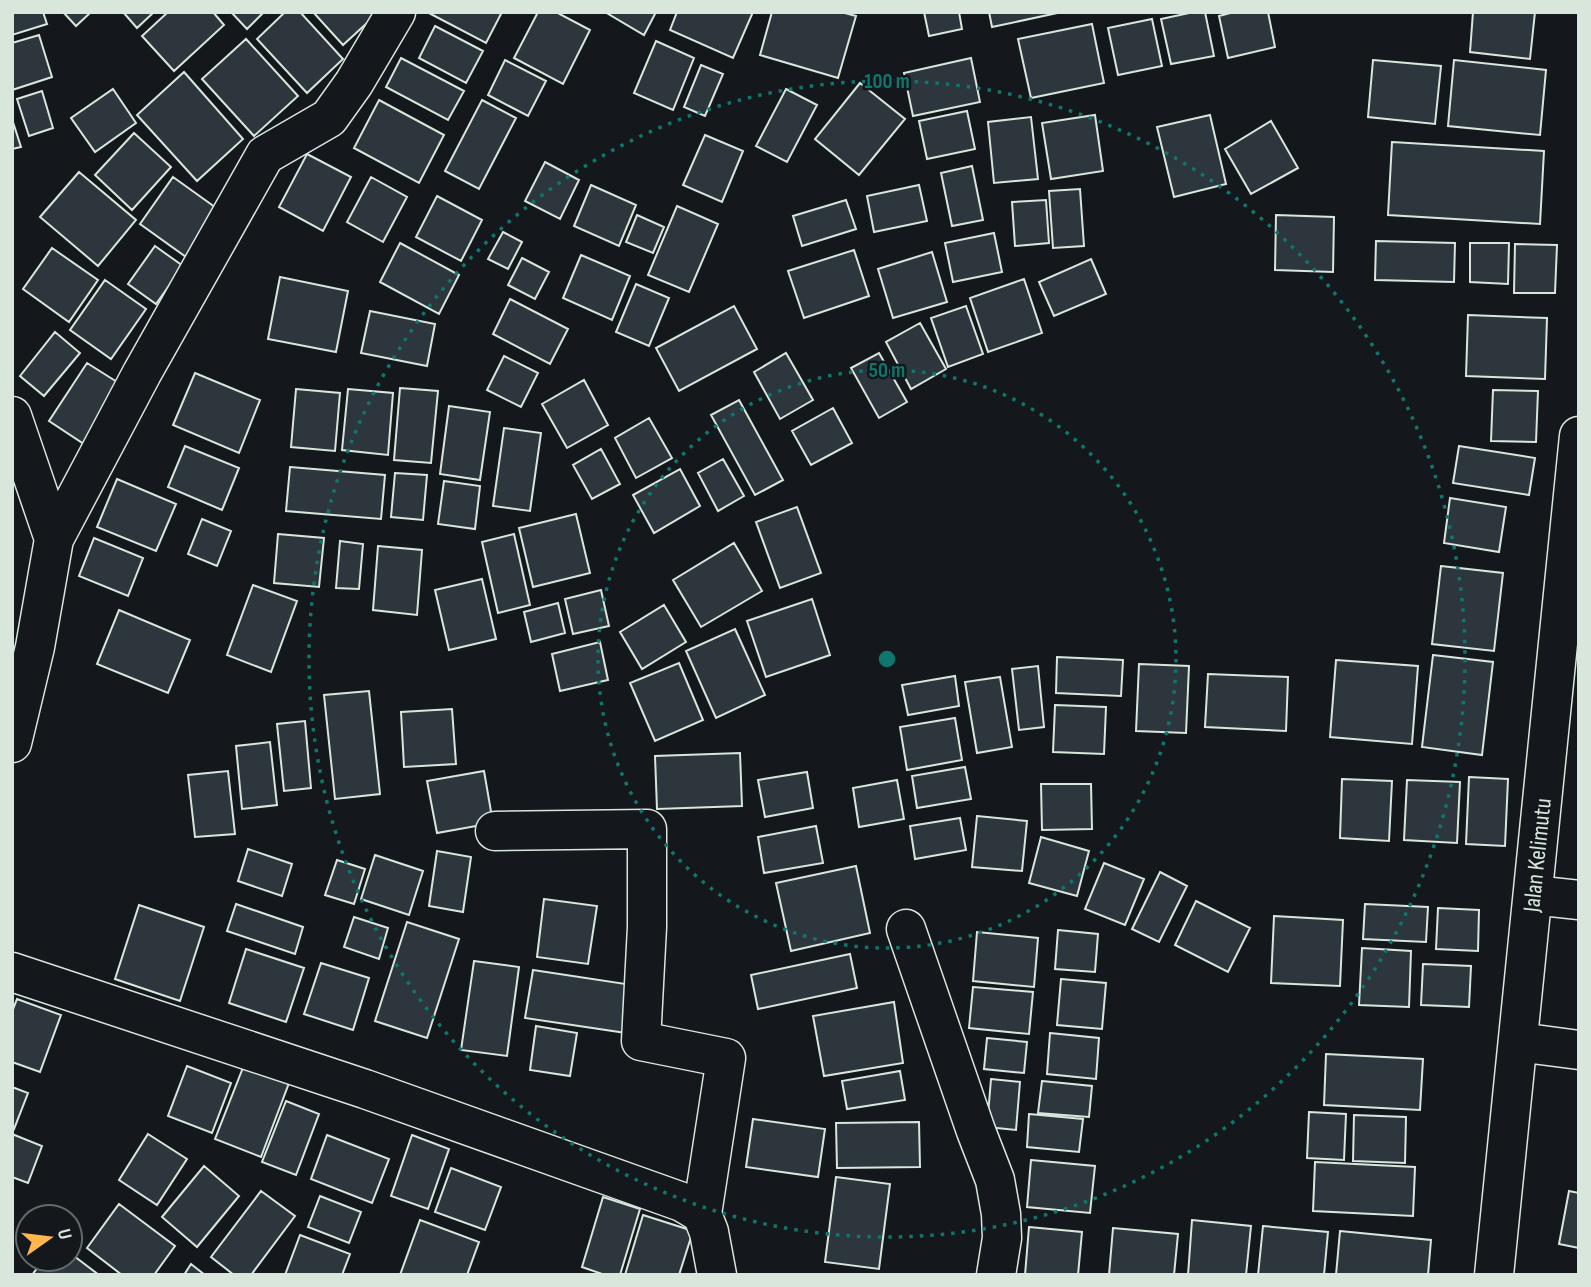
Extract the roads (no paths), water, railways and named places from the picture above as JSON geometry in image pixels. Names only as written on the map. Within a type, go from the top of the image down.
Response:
[{"type":"street","points":[[12,743],[35,647],[54,539],[142,373],[265,155],[329,118],[354,83],[396,12]]},
{"type":"street","points":[[12,416],[54,539]]},
{"type":"street","name":"Jalan Kelimutu","points":[[1494,1275],[1579,436]]},
{"type":"street","points":[[495,831],[647,829],[647,927],[641,1041],[726,1058],[702,1214],[709,1232],[717,1275]]},
{"type":"street","points":[[1533,895],[1579,900]]},
{"type":"street","points":[[906,929],[995,1181],[1002,1238],[996,1275]]},
{"type":"street","points":[[12,972],[365,1089],[682,1202],[702,1214]]},
{"type":"street","points":[[1518,1042],[1579,1050]]}]
